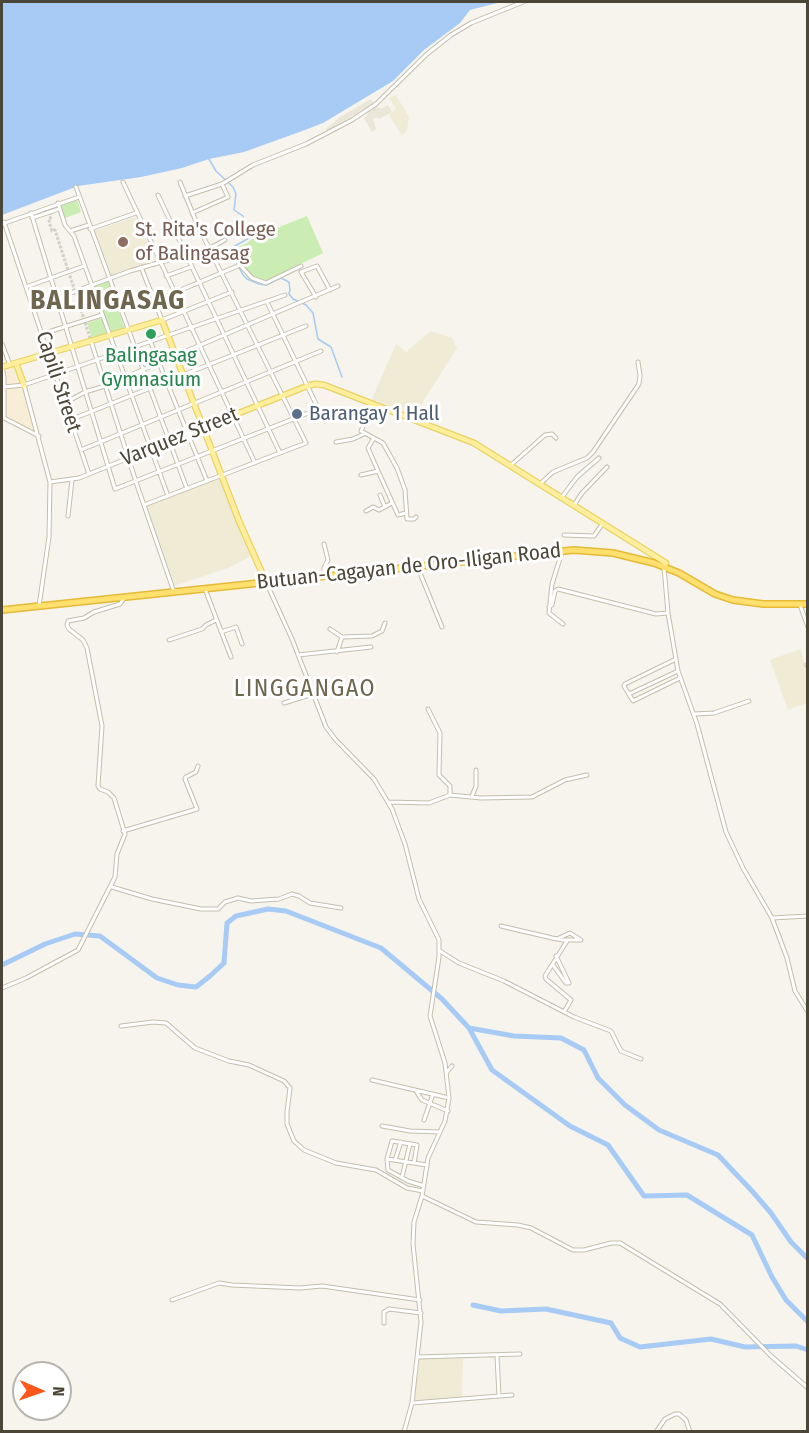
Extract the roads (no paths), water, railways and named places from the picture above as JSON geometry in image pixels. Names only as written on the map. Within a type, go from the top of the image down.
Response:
[{"type":"highway","name":"Butuan-Cagayan de Oro-Iligan Road","points":[[2,610],[562,551],[613,553],[664,567],[710,591],[733,600],[763,604],[807,604]]},
{"type":"main road","points":[[2,367],[162,320],[239,521],[266,582]]},
{"type":"main road","points":[[16,363],[24,385]]},
{"type":"main road","points":[[308,386],[324,385],[466,439],[666,563],[664,567]]},
{"type":"main road","name":"Varquez Street","points":[[204,427],[308,386]]},
{"type":"street","points":[[185,196],[225,182],[253,165],[306,144],[352,120],[376,104],[427,54],[452,35],[471,23],[523,2]]},
{"type":"street","points":[[123,182],[255,463]]},
{"type":"street","points":[[144,504],[304,444],[306,440],[198,227],[180,182]]},
{"type":"street","points":[[192,213],[228,197],[225,182]]},
{"type":"street","points":[[76,187],[187,489]]},
{"type":"street","points":[[158,195],[215,320],[280,453]]},
{"type":"street","points":[[3,223],[79,197]]},
{"type":"street","points":[[58,203],[65,225],[70,231],[92,286],[168,496]]},
{"type":"street","points":[[32,218],[59,208]]},
{"type":"street","points":[[31,213],[107,467],[114,487],[117,489],[317,409],[267,302]]},
{"type":"street","points":[[70,231],[136,213]]},
{"type":"street","name":"Capili Street","points":[[3,223],[89,474]]},
{"type":"street","points":[[177,236],[198,227]]},
{"type":"street","points":[[33,307],[141,267],[210,248],[225,240]]},
{"type":"street","points":[[26,287],[84,266]]},
{"type":"street","points":[[155,301],[238,266],[252,279],[266,283],[301,266]]},
{"type":"street","points":[[316,297],[301,273],[316,266],[330,291]]},
{"type":"street","points":[[141,267],[162,320],[232,292]]},
{"type":"street","points":[[166,276],[191,267]]},
{"type":"street","points":[[65,403],[85,392],[160,363],[338,286]]},
{"type":"street","points":[[4,387],[24,385],[285,295]]},
{"type":"street","points":[[42,334],[102,315]]},
{"type":"street","points":[[70,420],[306,326]]},
{"type":"street","points":[[91,341],[174,592]]},
{"type":"street","points":[[151,343],[207,481]]},
{"type":"street","points":[[2,344],[10,364]]},
{"type":"street","points":[[81,450],[321,351]]},
{"type":"street","points":[[540,484],[554,472],[587,458],[593,452],[639,384],[638,362]]},
{"type":"street","points":[[2,367],[4,418],[39,436]]},
{"type":"street","points":[[24,385],[50,482],[49,537],[39,606]]},
{"type":"street","points":[[374,404],[361,431],[383,443],[397,468],[405,490],[407,519],[414,519],[416,516]]},
{"type":"street","name":"Varquez Street","points":[[50,482],[72,480],[89,474],[204,427]]},
{"type":"street","points":[[336,442],[364,434]]},
{"type":"street","points":[[511,465],[545,435],[552,434],[556,438]]},
{"type":"street","points":[[374,438],[368,445],[378,471],[398,515],[406,513]]},
{"type":"street","points":[[562,498],[577,477],[599,458]]},
{"type":"street","points":[[574,505],[582,493],[608,467]]},
{"type":"street","points":[[361,475],[378,471]]},
{"type":"street","points":[[68,516],[72,480]]},
{"type":"street","points":[[380,495],[385,507]]},
{"type":"street","points":[[366,511],[373,507],[379,510],[392,503]]},
{"type":"street","points":[[564,535],[594,536],[603,523]]},
{"type":"street","points":[[324,544],[328,560],[324,567],[324,576]]},
{"type":"street","points":[[562,551],[552,584],[549,613],[563,624]]},
{"type":"street","points":[[417,566],[442,627]]},
{"type":"street","points":[[664,567],[668,613],[678,671],[694,714],[726,832],[748,878],[772,918],[787,958],[795,990],[807,1012]]},
{"type":"street","points":[[266,582],[324,722],[332,735],[374,780],[388,802],[402,835],[420,899],[439,940],[440,951],[431,1003],[431,1020],[447,1072],[449,1098],[448,1112],[432,1145],[424,1189],[414,1222],[413,1234],[421,1313],[412,1403],[404,1431]]},
{"type":"street","points":[[206,588],[231,657]]},
{"type":"street","points":[[549,607],[552,605],[555,591],[558,590],[656,614],[668,613]]},
{"type":"street","points":[[2,988],[78,950],[112,887],[116,874],[118,850],[125,838],[114,798],[98,786],[102,726],[87,648],[83,640],[67,625],[70,620],[84,618],[94,612],[120,604],[125,597]]},
{"type":"street","points":[[800,604],[807,627]]},
{"type":"street","points":[[169,640],[202,629],[216,620]]},
{"type":"street","points":[[330,629],[340,636],[375,635],[382,631],[385,623]]},
{"type":"street","points":[[221,632],[236,627],[242,644]]},
{"type":"street","points":[[337,652],[340,636]]},
{"type":"street","points":[[298,655],[370,647]]},
{"type":"street","points":[[676,659],[624,686],[632,700],[635,700],[680,678]]},
{"type":"street","points":[[628,694],[678,671]]},
{"type":"street","points":[[284,703],[314,694]]},
{"type":"street","points":[[694,714],[714,714],[749,701]]},
{"type":"street","points":[[428,709],[440,733],[439,775],[450,786],[450,795]]},
{"type":"street","points":[[123,831],[196,810],[197,806],[185,778],[196,772],[198,766]]},
{"type":"street","points":[[472,796],[476,786],[476,770]]},
{"type":"street","points":[[388,802],[429,802],[450,795],[535,796],[566,780],[587,775]]},
{"type":"street","points":[[112,887],[152,899],[201,909],[218,909],[224,903],[238,898],[282,899],[292,894],[310,903],[341,908]]},
{"type":"street","points":[[772,918],[807,916]]},
{"type":"street","points":[[501,926],[557,939],[567,941],[581,939],[570,933],[557,939]]},
{"type":"street","points":[[564,1012],[572,1000],[545,978],[567,941]]},
{"type":"street","points":[[440,951],[459,963],[504,981],[564,1012],[611,1031],[621,1051],[641,1059]]},
{"type":"street","points":[[553,965],[569,983],[556,956]]},
{"type":"street","points":[[121,1026],[153,1022],[166,1023],[195,1048],[230,1061],[249,1065],[284,1081],[290,1088],[287,1124],[294,1141],[304,1150],[336,1163],[372,1168],[407,1188],[424,1189]]},
{"type":"street","points":[[447,1072],[452,1066]]},
{"type":"street","points":[[372,1080],[449,1098]]},
{"type":"street","points":[[416,1091],[421,1098],[448,1112]]},
{"type":"street","points":[[424,1120],[432,1094]]},
{"type":"street","points":[[382,1126],[410,1131],[440,1132]]},
{"type":"street","points":[[414,1162],[418,1146],[392,1142],[387,1159],[388,1170],[424,1189]]},
{"type":"street","points":[[395,1160],[401,1142]]},
{"type":"street","points":[[402,1178],[404,1161],[410,1144]]},
{"type":"street","points":[[387,1159],[427,1165]]},
{"type":"street","points":[[422,1196],[476,1222],[531,1228],[573,1250],[620,1243],[720,1304],[771,1356],[807,1388]]},
{"type":"street","points":[[172,1300],[219,1283],[300,1288],[322,1286],[420,1300]]},
{"type":"street","points":[[384,1323],[383,1315],[389,1309],[421,1313]]},
{"type":"street","points":[[418,1357],[520,1354]]},
{"type":"street","points":[[497,1355],[499,1396]]},
{"type":"street","points":[[412,1403],[512,1395]]},
{"type":"street","points":[[656,1431],[665,1419],[675,1414],[680,1414],[686,1420],[690,1431]]},
{"type":"water","points":[[2,2],[501,2],[470,10],[460,23],[424,50],[393,81],[323,123],[244,152],[209,159],[182,168],[141,177],[78,186],[2,215]]},
{"type":"waterway","points":[[209,159],[216,171],[233,187],[236,194],[234,210],[243,216],[246,225],[256,229],[251,237],[233,247],[235,260],[243,275],[259,284],[266,285],[281,278],[289,282],[289,294],[293,299],[306,305],[313,313],[318,339],[331,347],[342,377]]},
{"type":"waterway","points":[[2,965],[45,944],[75,934],[100,936],[157,978],[178,985],[196,987],[224,963],[227,923],[236,916],[268,909],[286,911],[381,948],[442,999],[469,1028],[492,1070],[570,1126],[608,1145],[644,1196],[687,1195],[752,1235],[786,1300],[808,1322]]},
{"type":"waterway","points":[[469,1028],[514,1036],[561,1038],[584,1050],[598,1078],[625,1105],[659,1130],[718,1155],[752,1191],[791,1242],[808,1259]]},
{"type":"waterway","points":[[473,1305],[501,1311],[546,1309],[611,1323],[620,1338],[640,1347],[711,1339],[745,1347],[796,1346],[808,1350]]},
{"type":"tunnel","points":[[49,212],[52,231],[55,230],[91,341]]},
{"type":"place","name":"St. Rita's College of Balingasag","points":[[123,242]]},
{"type":"place","name":"Balingasag Gymnasium","points":[[151,334]]},
{"type":"place","name":"Barangay 1 Hall","points":[[297,414]]},
{"type":"district","name":"BALINGASAG","points":[[108,301]]},
{"type":"district","name":"LINGGANGAO","points":[[305,689]]}]
